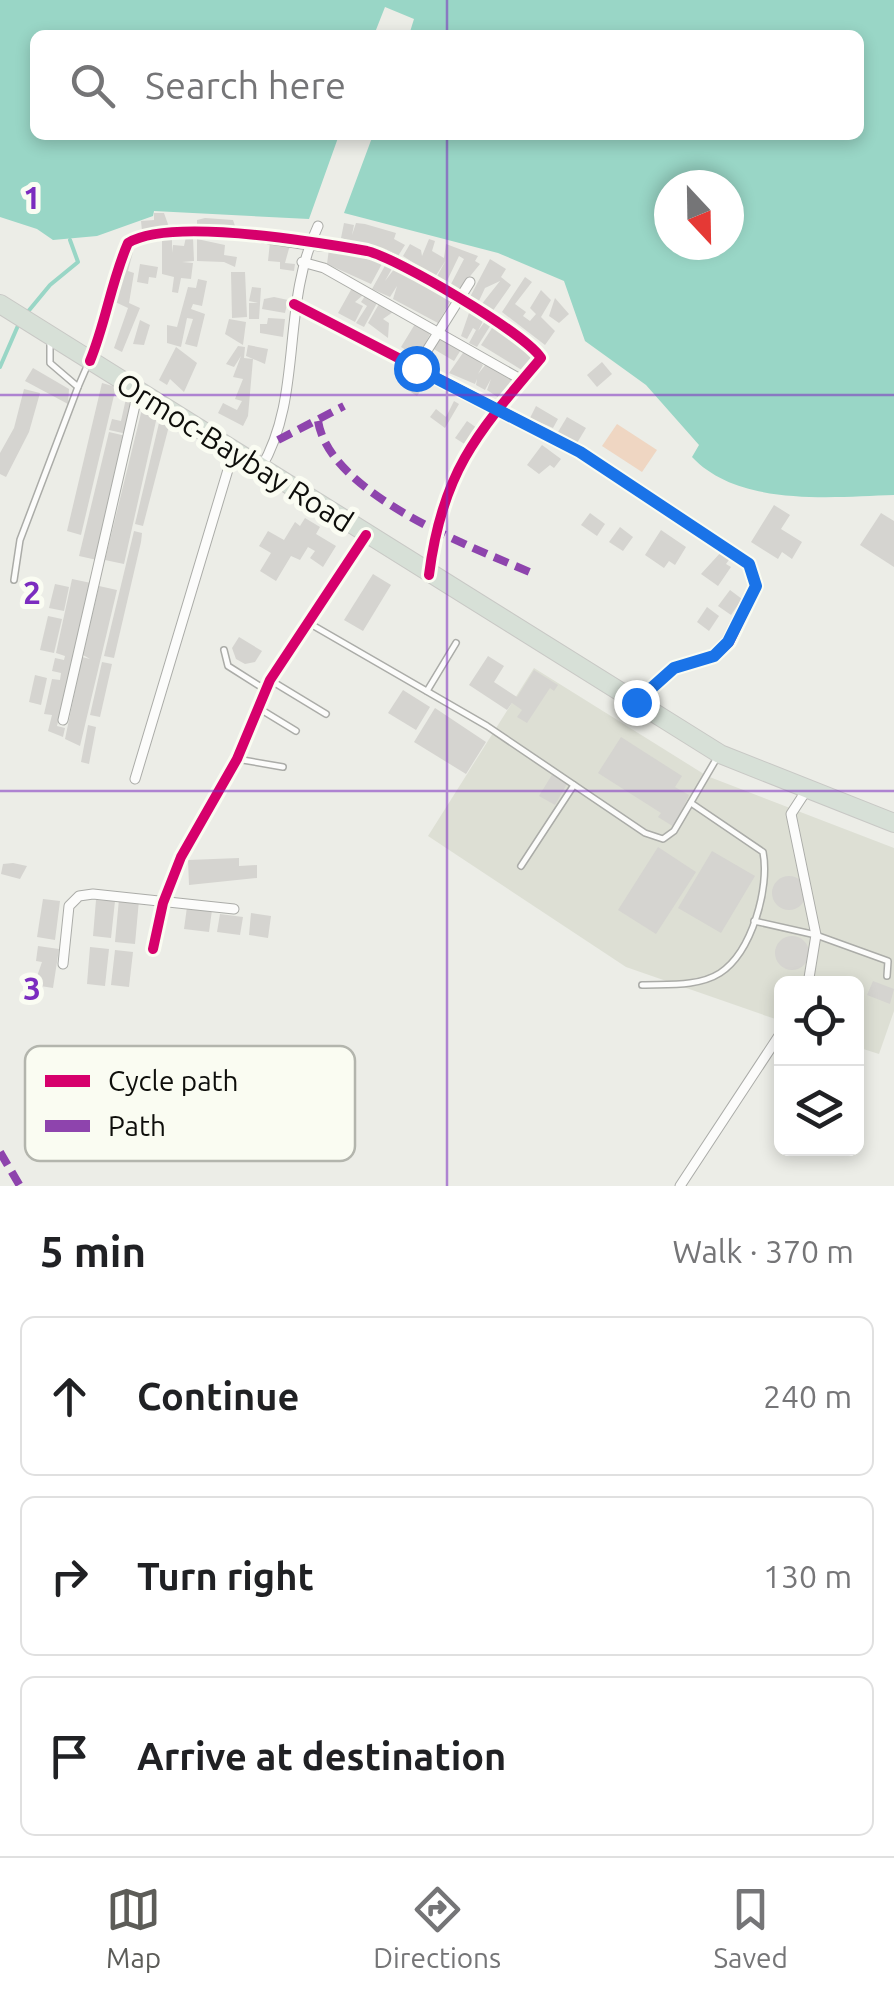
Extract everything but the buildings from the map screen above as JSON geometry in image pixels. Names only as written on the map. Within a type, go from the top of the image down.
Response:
[{"type":"highway","name":"Ormoc-Baybay Road","points":[[0,304],[720,754],[806,792],[894,823]]},
{"type":"street","points":[[260,470],[278,440],[294,304],[302,262],[318,226]]},
{"type":"street","points":[[90,361],[117,267],[134,238],[187,231],[385,256],[458,300],[542,358],[494,411],[464,454],[451,483],[429,575]]},
{"type":"street","points":[[302,262],[324,268],[522,380]]},
{"type":"street","points":[[416,368],[470,282]]},
{"type":"street","points":[[294,304],[494,411],[580,452],[749,564],[756,586],[728,642],[714,656],[674,668],[636,702]]},
{"type":"street","points":[[63,720],[138,389]]},
{"type":"street","points":[[134,779],[234,452]]},
{"type":"street","points":[[153,949],[163,903],[197,825],[237,758],[268,685],[366,535]]},
{"type":"street","points":[[806,792],[790,814],[816,935],[809,976]]},
{"type":"street","points":[[63,964],[69,906],[80,896],[92,894],[234,909]]},
{"type":"street","points":[[680,1186],[774,1043]]},
{"type":"lane","points":[[46,331],[50,363],[78,387]]},
{"type":"lane","points":[[14,580],[20,540],[90,361]]},
{"type":"lane","points":[[307,622],[427,691],[645,833],[664,838],[674,831],[720,754]]},
{"type":"lane","points":[[427,691],[456,643]]},
{"type":"lane","points":[[224,650],[228,666],[326,714]]},
{"type":"lane","points":[[259,708],[296,731]]},
{"type":"lane","points":[[237,758],[283,767]]},
{"type":"lane","points":[[521,866],[574,785]]},
{"type":"lane","points":[[642,985],[697,982],[720,973],[736,957],[754,921],[766,870],[763,852],[691,802]]},
{"type":"lane","points":[[754,921],[816,935],[888,961],[887,976]]},
{"type":"shaded area","points":[[0,0],[894,0],[894,495],[787,496],[760,492],[712,473],[692,457],[699,445],[646,385],[585,341],[564,281],[498,253],[344,213],[371,140],[864,140],[864,30],[411,30],[414,19],[385,7],[376,30],[30,30],[30,140],[337,140],[309,219],[154,211],[153,216],[97,236],[53,240],[37,229],[0,217]]},
{"type":"shaded area","points":[[617,424],[657,450],[642,472],[602,446]]},
{"type":"shaded area","points":[[534,668],[707,776],[894,848],[894,1011],[879,1054],[864,1049],[864,976],[774,976],[774,1019],[626,967],[428,836]]},
{"type":"waterway","points":[[26,314],[50,285],[78,262],[70,240]]},
{"type":"waterway","points":[[0,367],[20,321]]},
{"type":"marked path","points":[[278,440],[344,406]]},
{"type":"marked path","points":[[318,421],[328,447],[348,472],[374,494],[440,532],[532,573]]},
{"type":"marked path","points":[[0,1152],[20,1186]]},
{"type":"cycle path","points":[[90,361],[128,243],[176,232],[244,234],[367,251],[405,267],[487,315],[541,358],[481,432],[453,481],[435,539],[429,575]]},
{"type":"cycle path","points":[[294,304],[580,452],[749,564],[756,586],[729,642],[714,656],[674,668],[636,702]]},
{"type":"cycle path","points":[[153,949],[163,903],[181,857],[237,759],[270,680],[366,535]]},
{"type":"route","points":[[416,368],[580,452],[749,564],[756,586],[749,607],[728,642],[714,656],[674,668],[636,702]]}]
